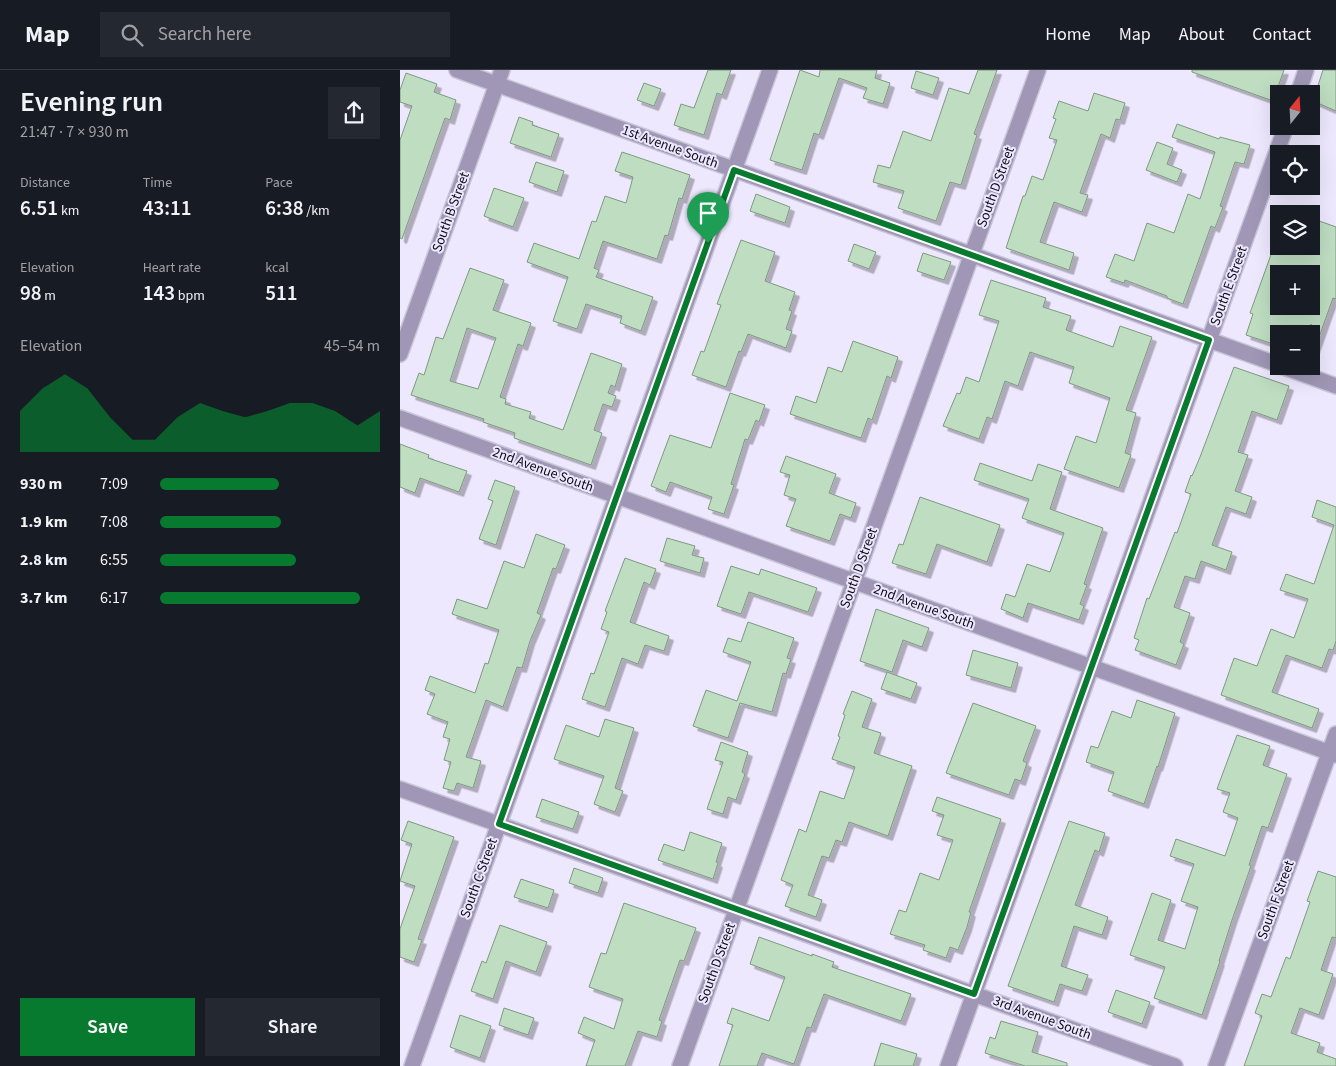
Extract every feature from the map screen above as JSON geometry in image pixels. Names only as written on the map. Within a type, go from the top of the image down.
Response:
[{"type":"street","name":"1st Avenue South","points":[[457,70],[500,77],[734,170],[1270,362]]},
{"type":"street","name":"South C Street","points":[[412,1066],[770,70]]},
{"type":"street","name":"South D Street","points":[[680,1066],[1038,70]]},
{"type":"street","points":[[1301,85],[1306,70]]},
{"type":"street","name":"South B Street","points":[[400,354],[500,77]]},
{"type":"street","name":"South E Street","points":[[948,1066],[1283,135]]},
{"type":"street","name":"1st Avenue South","points":[[1305,375],[1336,386]]},
{"type":"street","name":"2nd Avenue South","points":[[400,418],[1333,753]]},
{"type":"street","name":"South F Street","points":[[1216,1066],[1333,753],[1336,734]]},
{"type":"street","name":"3rd Avenue South","points":[[400,788],[1175,1066]]},
{"type":"building","points":[[708,70],[731,70],[722,95],[717,93],[704,135],[674,125],[681,104],[694,108]]},
{"type":"building","points":[[800,70],[819,77],[820,70],[877,70],[875,78],[890,83],[883,104],[863,98],[867,88],[839,78],[819,135],[814,133],[802,170],[770,160]]},
{"type":"building","points":[[978,70],[997,70],[974,134],[977,135],[961,185],[950,182],[936,221],[898,208],[904,191],[873,182],[878,165],[890,168],[903,131],[931,141],[949,88],[969,94]]},
{"type":"building","points":[[1192,70],[1284,70],[1279,85],[1270,85],[1270,100],[1192,72]]},
{"type":"building","points":[[1323,70],[1336,70],[1336,111],[1320,104],[1320,85],[1318,85]]},
{"type":"building","points":[[916,71],[939,78],[933,95],[911,88]]},
{"type":"building","points":[[406,73],[437,84],[434,92],[456,100],[450,120],[445,118],[402,239],[400,238],[400,140],[412,106],[400,102],[400,90]]},
{"type":"building","points":[[644,83],[661,89],[654,106],[637,100]]},
{"type":"building","points":[[1094,93],[1125,103],[1120,120],[1116,119],[1110,138],[1101,134],[1080,193],[1088,195],[1082,212],[1054,202],[1040,242],[1074,253],[1069,270],[1006,248],[1023,196],[1025,196],[1032,176],[1043,180],[1057,140],[1049,138],[1056,119],[1053,118],[1059,101],[1088,111]]},
{"type":"building","points":[[519,117],[533,122],[532,125],[559,134],[551,157],[510,143]]},
{"type":"building","points":[[1177,124],[1219,139],[1220,137],[1250,145],[1244,164],[1235,162],[1220,206],[1223,207],[1215,228],[1211,226],[1183,304],[1125,280],[1124,283],[1106,277],[1115,254],[1134,261],[1147,223],[1174,233],[1188,194],[1200,199],[1215,152],[1172,137]]},
{"type":"building","points":[[1157,142],[1173,148],[1167,164],[1182,170],[1177,182],[1146,170]]},
{"type":"building","points":[[622,152],[690,175],[682,199],[679,198],[668,236],[665,235],[657,259],[603,241],[594,268],[599,270],[596,277],[653,297],[641,331],[620,323],[622,316],[586,304],[577,329],[553,321],[568,277],[527,262],[534,243],[579,259],[592,221],[596,222],[605,196],[626,203],[633,177],[615,171]]},
{"type":"building","points":[[536,162],[564,171],[557,192],[529,182]]},
{"type":"building","points":[[494,188],[524,198],[513,227],[484,216]]},
{"type":"building","points":[[756,194],[790,207],[785,223],[750,211]]},
{"type":"building","points":[[1320,221],[1336,227],[1336,299],[1333,298],[1320,334],[1320,325],[1270,325],[1270,343],[1246,335],[1253,314],[1250,313],[1271,255],[1320,255]]},
{"type":"building","points":[[741,240],[775,252],[765,281],[795,292],[789,310],[792,311],[786,329],[792,331],[786,348],[748,334],[741,352],[739,351],[726,387],[692,375],[701,351],[704,352],[721,305],[717,304]]},
{"type":"building","points":[[854,244],[876,252],[869,269],[848,261]]},
{"type":"building","points":[[923,253],[951,262],[944,280],[917,271]]},
{"type":"building","points":[[470,268],[504,280],[493,310],[531,323],[523,346],[518,344],[500,397],[506,399],[505,404],[531,412],[529,418],[563,430],[591,353],[622,364],[615,387],[611,385],[608,393],[616,396],[612,407],[603,404],[594,430],[602,433],[591,465],[514,438],[515,433],[483,422],[484,419],[411,395],[419,373],[424,375],[436,337],[443,339]],"holes":[[[467,328],[496,338],[478,389],[450,381]]]},
{"type":"building","points":[[991,280],[1046,298],[1043,307],[1071,316],[1066,330],[1113,347],[1120,326],[1152,337],[1126,410],[1136,413],[1125,453],[1131,455],[1119,488],[1064,469],[1076,436],[1096,443],[1110,398],[1069,383],[1074,367],[1030,352],[1018,386],[1005,381],[992,419],[987,417],[979,439],[943,426],[957,393],[960,394],[966,377],[979,382],[999,321],[979,315]]},
{"type":"building","points":[[853,341],[898,357],[891,378],[887,376],[872,420],[868,418],[861,438],[790,414],[796,396],[816,403],[828,367],[842,372]]},
{"type":"building","points":[[1234,367],[1289,386],[1277,420],[1252,411],[1238,452],[1248,455],[1235,491],[1252,497],[1246,514],[1226,507],[1212,545],[1232,552],[1226,570],[1201,561],[1195,579],[1185,576],[1174,607],[1190,613],[1180,642],[1184,644],[1176,665],[1135,650],[1139,640],[1134,638],[1147,598],[1149,599],[1175,532],[1177,533],[1191,494],[1185,492]]},
{"type":"building","points":[[730,393],[765,405],[759,422],[756,420],[748,440],[745,439],[731,484],[734,485],[724,514],[708,509],[712,497],[670,482],[666,492],[651,486],[670,435],[711,448]]},
{"type":"building","points":[[400,444],[429,455],[428,458],[467,471],[459,492],[420,478],[415,493],[400,487]]},
{"type":"building","points":[[786,456],[836,474],[829,493],[856,503],[851,518],[840,514],[830,541],[786,526],[796,499],[784,495],[790,475],[780,472]]},
{"type":"building","points":[[980,463],[1032,481],[1038,464],[1062,472],[1050,509],[1103,528],[1084,584],[1087,585],[1080,604],[1084,606],[1079,620],[1028,603],[1023,618],[1001,609],[1006,594],[1015,597],[1027,564],[1050,572],[1064,533],[1022,518],[1029,499],[974,480]]},
{"type":"building","points":[[495,480],[515,487],[496,545],[479,539],[493,501],[488,499]]},
{"type":"building","points":[[920,497],[1000,525],[987,562],[937,544],[926,574],[892,563],[899,544],[903,545]]},
{"type":"building","points":[[1317,500],[1336,507],[1336,641],[1333,650],[1329,649],[1322,668],[1286,655],[1272,692],[1319,709],[1312,728],[1221,695],[1234,658],[1257,666],[1271,629],[1294,638],[1308,599],[1280,590],[1286,574],[1314,584],[1334,525],[1312,517]]},
{"type":"building","points":[[536,534],[565,545],[556,569],[553,568],[537,613],[541,615],[530,641],[522,668],[517,667],[503,707],[486,700],[466,757],[481,761],[473,788],[457,783],[454,791],[443,788],[451,762],[444,760],[450,739],[443,737],[448,722],[427,714],[435,694],[425,690],[430,676],[475,693],[485,663],[488,664],[499,630],[452,614],[457,599],[487,609],[504,561],[524,568]]},
{"type":"building","points":[[667,538],[695,546],[692,555],[704,558],[700,573],[660,561]]},
{"type":"building","points":[[625,558],[656,569],[650,585],[644,582],[630,622],[669,636],[664,651],[645,645],[638,664],[622,658],[605,707],[582,699],[591,673],[594,674],[609,632],[601,629],[607,612],[605,611]]},
{"type":"building","points":[[731,566],[759,575],[761,569],[817,588],[808,612],[749,592],[741,614],[717,606]]},
{"type":"building","points":[[876,609],[929,628],[922,647],[903,640],[892,672],[860,661]]},
{"type":"building","points":[[748,622],[794,638],[787,658],[791,659],[786,674],[783,673],[772,712],[740,703],[728,738],[693,726],[706,690],[737,701],[751,662],[723,652],[728,638],[741,642]]},
{"type":"building","points":[[973,650],[1018,663],[1011,688],[966,675]]},
{"type":"building","points":[[887,672],[917,683],[911,699],[881,689]]},
{"type":"building","points":[[852,691],[872,699],[862,727],[881,733],[874,753],[912,766],[888,836],[849,822],[842,842],[836,840],[829,858],[822,856],[808,895],[822,900],[816,917],[785,906],[793,885],[781,880],[799,829],[806,832],[820,791],[844,799],[855,767],[832,759],[840,737],[838,736],[845,715],[843,714]]},
{"type":"building","points":[[1137,700],[1175,713],[1144,804],[1108,791],[1114,772],[1086,762],[1091,746],[1098,748],[1112,711],[1131,718]]},
{"type":"building","points":[[973,703],[1036,726],[1023,761],[1027,763],[1021,781],[1015,779],[1009,795],[946,773]]},
{"type":"building","points":[[605,719],[634,728],[615,788],[623,791],[615,812],[594,804],[604,776],[554,759],[566,725],[599,737]]},
{"type":"building","points":[[1237,735],[1270,746],[1263,765],[1287,774],[1268,828],[1262,826],[1249,865],[1251,866],[1202,1015],[1154,998],[1165,967],[1130,955],[1152,893],[1171,900],[1158,940],[1185,949],[1198,907],[1181,901],[1194,864],[1170,856],[1176,839],[1225,856],[1238,818],[1223,812],[1230,793],[1217,789]]},
{"type":"building","points":[[721,742],[748,752],[742,772],[745,774],[736,800],[728,797],[723,814],[707,809],[723,762],[715,760]]},
{"type":"building","points":[[937,797],[1001,819],[958,950],[950,947],[946,958],[923,950],[925,945],[890,934],[899,910],[906,912],[920,873],[939,880],[953,840],[937,835],[944,815],[932,811]]},
{"type":"building","points":[[542,799],[579,812],[573,829],[536,817]]},
{"type":"building","points":[[408,821],[454,837],[418,939],[422,940],[414,962],[400,957],[400,929],[415,886],[400,881],[412,844],[401,840]]},
{"type":"building","points":[[1069,821],[1105,833],[1099,852],[1095,850],[1075,905],[1108,917],[1102,935],[1074,926],[1061,966],[1088,975],[1082,991],[1060,984],[1054,1002],[1008,986]]},
{"type":"building","points":[[690,832],[722,843],[713,879],[658,860],[664,844],[684,851]]},
{"type":"building","points":[[574,868],[603,878],[598,893],[569,883]]},
{"type":"building","points":[[1318,871],[1336,877],[1336,938],[1332,937],[1321,970],[1333,974],[1319,1015],[1300,1008],[1291,1033],[1320,1043],[1317,1052],[1336,1059],[1336,1066],[1244,1066],[1262,1016],[1255,1013],[1262,994],[1271,997],[1286,957],[1290,959],[1310,902],[1307,901]]},
{"type":"building","points":[[521,879],[554,890],[548,908],[514,897]]},
{"type":"building","points":[[624,903],[696,928],[684,961],[680,960],[659,1020],[662,1021],[657,1037],[638,1031],[625,1066],[586,1066],[595,1040],[578,1033],[584,1017],[614,1029],[623,999],[589,987],[601,953],[606,954]]},
{"type":"building","points":[[500,925],[547,942],[536,972],[506,961],[493,999],[471,991],[482,961],[486,963]]},
{"type":"building","points":[[759,937],[834,962],[832,967],[911,994],[901,1021],[824,994],[811,1028],[807,1027],[794,1064],[762,1053],[757,1066],[719,1066],[733,1025],[727,1023],[732,1008],[769,1021],[785,977],[750,964]]},
{"type":"building","points":[[1116,990],[1150,1002],[1142,1024],[1108,1012]]},
{"type":"building","points":[[504,1008],[534,1018],[528,1035],[499,1025]]},
{"type":"building","points":[[460,1015],[491,1026],[480,1058],[450,1047]]},
{"type":"building","points":[[1001,1021],[1038,1032],[1032,1052],[1067,1063],[1067,1066],[1025,1066],[985,1053],[990,1037],[995,1039]]},
{"type":"building","points":[[881,1043],[917,1054],[913,1066],[874,1066]]},
{"type":"route","points":[[734,170],[1209,340],[974,994],[499,824],[708,243],[734,170]]}]
